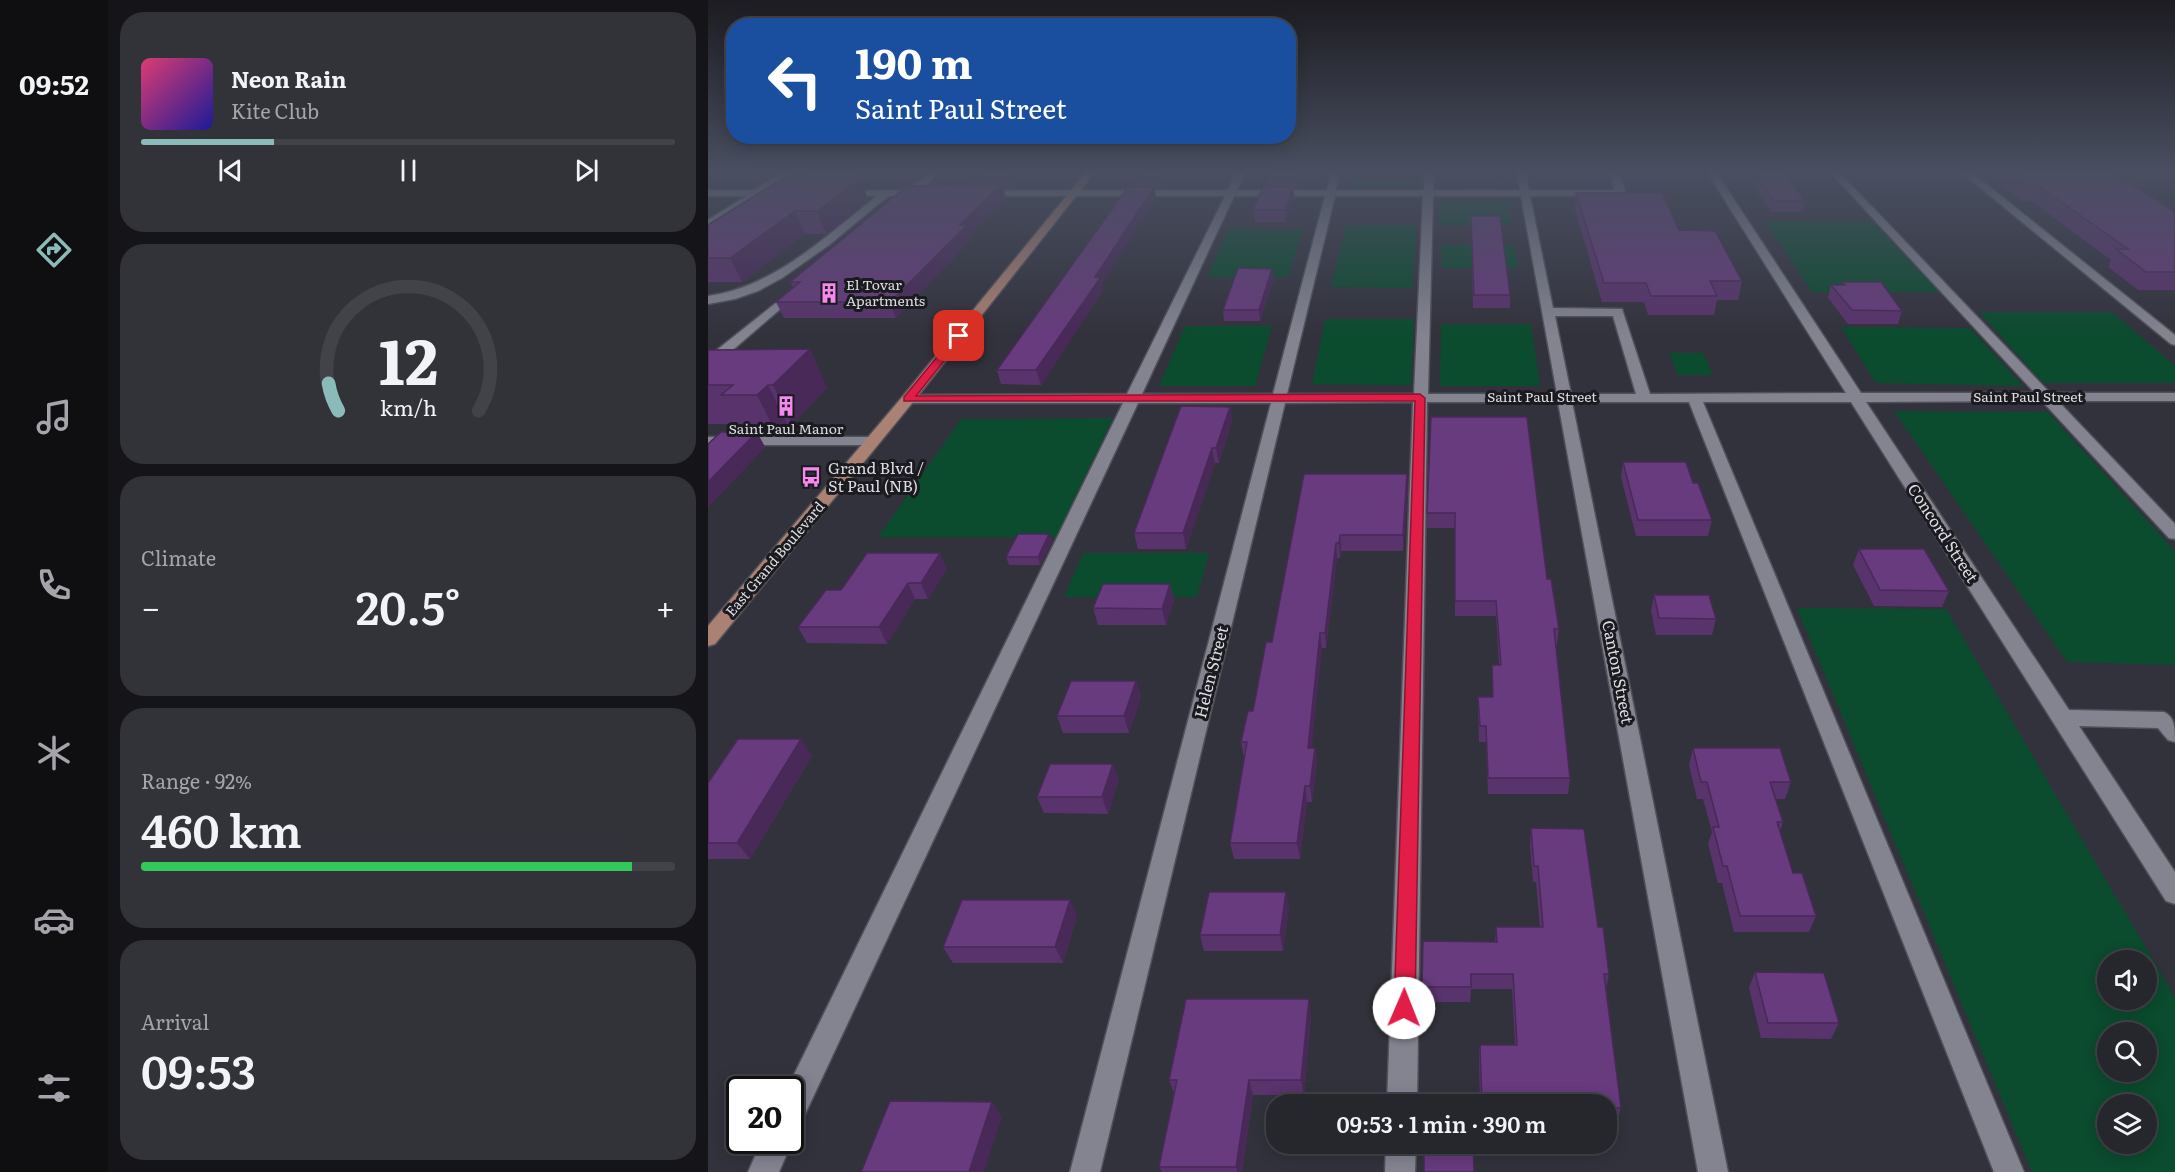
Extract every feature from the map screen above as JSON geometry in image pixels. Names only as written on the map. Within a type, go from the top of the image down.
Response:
[{"type":"main road","name":"East Grand Boulevard","points":[[708,639],[874,441],[1047,227]]},
{"type":"street","points":[[708,300],[723,300],[760,287],[842,227]]},
{"type":"street","points":[[804,1086],[1216,227]]},
{"type":"street","name":"Helen Street","points":[[1085,1172],[1322,227]]},
{"type":"street","points":[[1402,1094],[1420,398],[1428,227]]},
{"type":"street","name":"Canton Street","points":[[1532,227],[1713,1172]]},
{"type":"street","name":"Concord Street","points":[[1746,227],[2175,893]]},
{"type":"street","points":[[1886,227],[2175,534]]},
{"type":"street","points":[[2033,227],[2175,341]]},
{"type":"street","points":[[708,364],[805,282]]},
{"type":"street","points":[[1548,312],[1618,312],[1644,397]]},
{"type":"street","points":[[1694,397],[2009,1172]]},
{"type":"street","name":"Saint Paul Street","points":[[908,399],[2175,397]]},
{"type":"street","points":[[708,441],[874,441]]},
{"type":"street","points":[[2062,717],[2164,720],[2175,734]]},
{"type":"street","points":[[763,1172],[771,1154]]},
{"type":"street","points":[[1400,1172],[1401,1154]]},
{"type":"green space","points":[[1346,227],[1417,227],[1412,288],[1331,287]]},
{"type":"green space","points":[[1769,227],[1878,227],[1939,292],[1812,292]]},
{"type":"green space","points":[[1229,229],[1303,230],[1288,277],[1207,277]]},
{"type":"green space","points":[[1441,245],[1514,245],[1518,268],[1442,268]]},
{"type":"green space","points":[[1979,312],[2112,312],[2175,366],[2175,383],[2043,383]]},
{"type":"green space","points":[[1325,319],[1414,319],[1411,385],[1312,384]]},
{"type":"green space","points":[[1441,324],[1531,324],[1540,386],[1440,386]]},
{"type":"green space","points":[[1185,326],[1272,326],[1255,386],[1159,386]]},
{"type":"green space","points":[[1841,327],[1970,328],[2023,386],[1876,383]]},
{"type":"green space","points":[[1669,353],[1703,353],[1713,375],[1678,375]]},
{"type":"green space","points":[[1894,411],[2048,412],[2175,551],[2175,665],[2067,662]]},
{"type":"green space","points":[[1113,418],[1056,537],[878,537],[961,419]]},
{"type":"green space","points":[[1083,553],[1209,553],[1197,597],[1064,597]]},
{"type":"green space","points":[[1797,608],[1946,609],[2147,950],[2097,950],[2097,1010],[2157,1010],[2157,967],[2175,997],[2175,1172],[2032,1172]]},
{"type":"building","points":[[708,227],[773,227],[730,258],[708,258]]},
{"type":"building","points":[[857,227],[965,227],[890,302],[776,302],[800,282],[790,282]]},
{"type":"building","points":[[1100,227],[1128,227],[1095,277],[1101,277],[1036,370],[997,370]]},
{"type":"building","points":[[1471,227],[1501,227],[1510,295],[1474,295]]},
{"type":"building","points":[[1586,227],[1677,227],[1679,230],[1715,231],[1742,281],[1710,281],[1717,296],[1651,296],[1646,283],[1604,283]]},
{"type":"building","points":[[2096,227],[2175,227],[2175,272],[2146,272],[2116,249],[2128,249]]},
{"type":"building","points":[[1238,268],[1272,269],[1259,310],[1223,310]]},
{"type":"building","points":[[1843,282],[1881,282],[1902,311],[1852,310],[1831,285],[1845,285]]},
{"type":"building","points":[[810,349],[773,385],[768,385],[757,395],[721,395],[733,385],[708,385],[708,350]]},
{"type":"building","points":[[1181,406],[1230,407],[1216,448],[1212,448],[1183,533],[1134,533]]},
{"type":"building","points":[[1431,417],[1527,417],[1547,579],[1551,579],[1559,629],[1554,629],[1570,778],[1488,778],[1486,726],[1480,726],[1478,697],[1493,697],[1492,665],[1501,665],[1496,601],[1455,601],[1455,513],[1427,513]]},
{"type":"building","points":[[721,432],[757,432],[708,482],[708,444]]},
{"type":"building","points":[[1623,462],[1686,462],[1693,483],[1698,483],[1712,520],[1638,520]]},
{"type":"building","points":[[1304,474],[1407,474],[1403,535],[1340,535],[1339,543],[1336,543],[1325,633],[1320,633],[1308,748],[1315,748],[1310,786],[1305,786],[1297,843],[1230,843],[1247,742],[1241,742],[1248,711],[1253,711],[1266,642],[1272,642]]},
{"type":"building","points":[[1018,534],[1049,534],[1038,557],[1006,557]]},
{"type":"building","points":[[1859,549],[1924,549],[1949,591],[1880,590]]},
{"type":"building","points":[[867,553],[940,553],[921,583],[908,583],[879,627],[798,627],[826,590],[841,590]]},
{"type":"building","points":[[1103,584],[1170,584],[1162,609],[1093,608]]},
{"type":"building","points":[[1654,595],[1709,595],[1716,619],[1659,618]]},
{"type":"building","points":[[1071,681],[1136,681],[1124,716],[1057,716]]},
{"type":"building","points":[[738,739],[801,739],[737,843],[708,843],[708,783]]},
{"type":"building","points":[[1693,748],[1780,748],[1791,782],[1770,782],[1783,822],[1777,822],[1793,873],[1802,873],[1816,916],[1740,916],[1727,866],[1723,866],[1713,827],[1719,827],[1707,782],[1701,782]]},
{"type":"building","points":[[1050,764],[1113,764],[1102,797],[1037,797]]},
{"type":"building","points":[[1531,828],[1584,829],[1598,927],[1603,927],[1609,974],[1604,974],[1621,1108],[1617,1108],[1617,1094],[1482,1094],[1480,1045],[1517,1045],[1513,974],[1471,974],[1471,987],[1422,987],[1423,941],[1497,942],[1496,927],[1543,927],[1538,866],[1534,866]]},
{"type":"building","points":[[1209,892],[1286,892],[1280,935],[1200,935]]},
{"type":"building","points":[[962,900],[1070,900],[1055,947],[943,947]]},
{"type":"building","points":[[1755,972],[1824,973],[1839,1023],[1768,1023]]},
{"type":"building","points":[[1186,999],[1309,999],[1301,1080],[1249,1080],[1236,1167],[1159,1167],[1177,1080],[1169,1080]]},
{"type":"building","points":[[890,1101],[992,1102],[969,1172],[861,1172]]},
{"type":"building","points":[[1424,1154],[1473,1154],[1474,1172],[1424,1172]]},
{"type":"place","name":"El Tovar Apartments","points":[[829,293]]},
{"type":"place","name":"Saint Paul Manor","points":[[786,406]]},
{"type":"place","name":"Grand Blvd / St Paul (NB)","points":[[811,477]]},
{"type":"route","points":[[959,336],[908,399],[1420,398],[1404,1008]]}]
